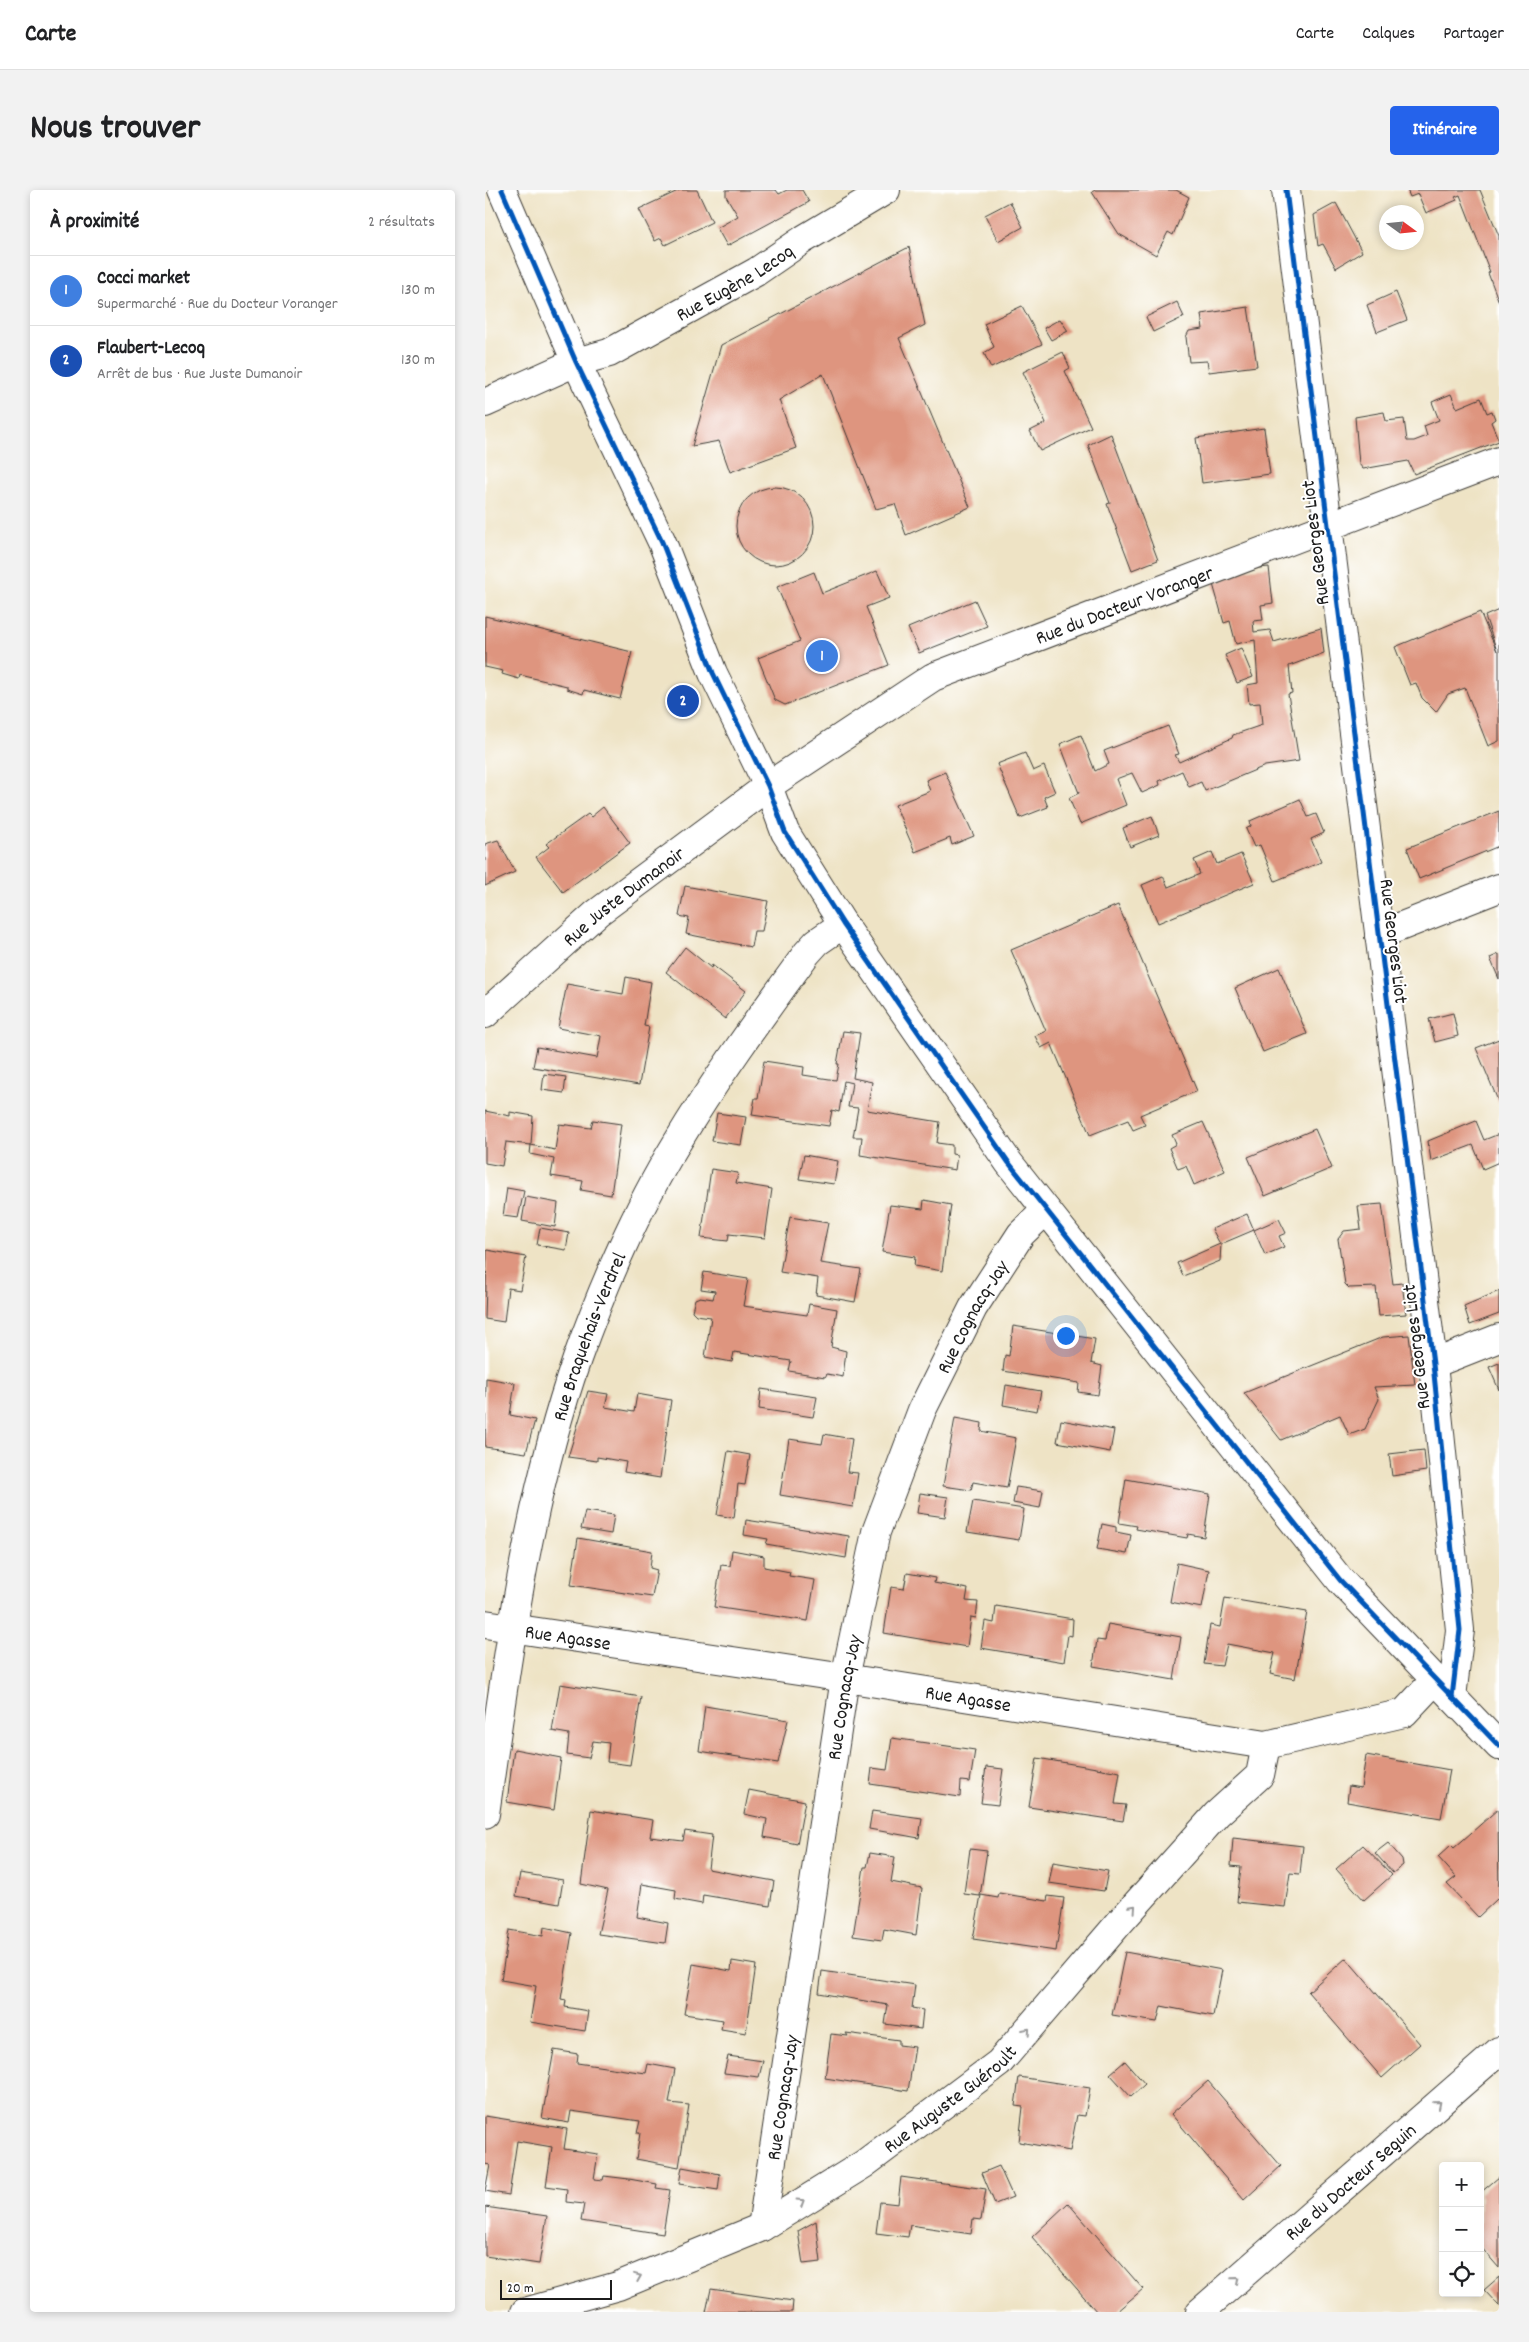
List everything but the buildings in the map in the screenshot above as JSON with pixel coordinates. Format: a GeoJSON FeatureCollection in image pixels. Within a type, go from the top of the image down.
{"type":"FeatureCollection","features":[{"type":"Feature","properties":{"kind":"street"},"geometry":{"type":"LineString","coordinates":[[502,190],[576,362],[663,542],[713,674],[768,786],[785,832],[843,924],[1009,1163],[1340,1580],[1499,1746]]}},
{"type":"Feature","properties":{"kind":"street","name":"Rue Eugène Lecoq"},"geometry":{"type":"LineString","coordinates":[[485,403],[576,362],[609,353],[756,272],[805,239],[886,190]]}},
{"type":"Feature","properties":{"kind":"street","name":"Rue Georges Liot"},"geometry":{"type":"LineString","coordinates":[[1286,190],[1433,1364],[1460,1630],[1443,1688]]}},
{"type":"Feature","properties":{"kind":"street","name":"Rue du Docteur Voranger"},"geometry":{"type":"LineString","coordinates":[[768,786],[933,678],[1499,461]]}},
{"type":"Feature","properties":{"kind":"street","name":"Rue Juste Dumanoir"},"geometry":{"type":"LineString","coordinates":[[485,1014],[597,914],[768,786]]}},
{"type":"Feature","properties":{"kind":"street"},"geometry":{"type":"LineString","coordinates":[[1379,936],[1499,888]]}},
{"type":"Feature","properties":{"kind":"street","name":"Rue Braquehais-Verdrel"},"geometry":{"type":"LineString","coordinates":[[485,1814],[512,1629],[541,1480],[577,1359],[624,1244],[674,1148],[739,1046],[807,953],[817,942],[843,924]]}},
{"type":"Feature","properties":{"kind":"street","name":"Rue Cognacq-Jay"},"geometry":{"type":"LineString","coordinates":[[761,2227],[845,1678],[876,1532],[922,1410],[973,1308],[1021,1234],[1046,1210]]}},
{"type":"Feature","properties":{"kind":"street"},"geometry":{"type":"LineString","coordinates":[[1433,1364],[1499,1338]]}},
{"type":"Feature","properties":{"kind":"street","name":"Rue Agasse"},"geometry":{"type":"LineString","coordinates":[[485,1624],[845,1678],[1266,1745],[1404,1713],[1443,1688]]}},
{"type":"Feature","properties":{"kind":"street","name":"Rue Auguste Guéroult"},"geometry":{"type":"LineString","coordinates":[[525,2312],[618,2286],[761,2227],[864,2164],[999,2063],[1120,1922],[1217,1814],[1260,1775],[1266,1745]]}},
{"type":"Feature","properties":{"kind":"street","name":"Rue du Docteur Seguin"},"geometry":{"type":"LineString","coordinates":[[1200,2312],[1499,2051]]}},
{"type":"Feature","properties":{"kind":"cycle path"},"geometry":{"type":"LineString","coordinates":[[502,190],[576,362],[662,542],[713,673],[768,786],[785,832],[843,924],[1009,1163],[1340,1580],[1499,1746]]}},
{"type":"Feature","properties":{"kind":"cycle path"},"geometry":{"type":"LineString","coordinates":[[1286,190],[1433,1364],[1460,1630],[1452,1697]]}},
{"type":"Feature","properties":{"kind":"place","name":"Cocci market"},"geometry":{"type":"Point","coordinates":[822,656]}},
{"type":"Feature","properties":{"kind":"place","name":"Flaubert-Lecoq"},"geometry":{"type":"Point","coordinates":[683,701]}}]}
